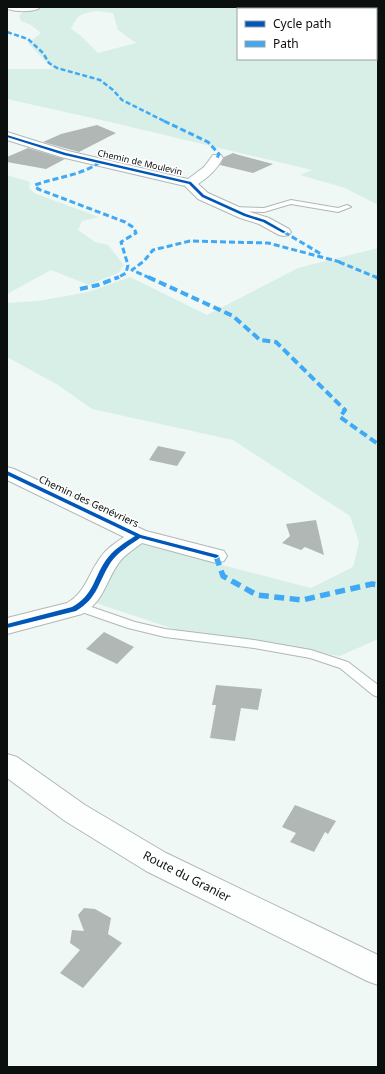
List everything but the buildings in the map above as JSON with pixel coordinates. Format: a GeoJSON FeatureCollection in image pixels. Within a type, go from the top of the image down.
{"type":"FeatureCollection","features":[{"type":"Feature","properties":{"kind":"main road"},"geometry":{"type":"LineString","coordinates":[[11,7],[35,7]]}},
{"type":"Feature","properties":{"kind":"main road","name":"Route du Granier"},"geometry":{"type":"LineString","coordinates":[[7,764],[76,812],[156,862],[378,971]]}},
{"type":"Feature","properties":{"kind":"street","name":"Chemin de Moulevin"},"geometry":{"type":"LineString","coordinates":[[7,136],[65,154],[190,183],[203,196],[230,209],[264,221],[284,232]]}},
{"type":"Feature","properties":{"kind":"street"},"geometry":{"type":"LineString","coordinates":[[190,183],[203,176],[214,165],[217,158]]}},
{"type":"Feature","properties":{"kind":"street","name":"Chemin des Genévriers"},"geometry":{"type":"LineString","coordinates":[[7,473],[138,536],[122,547],[108,561],[91,597],[80,606],[74,609],[7,626]]}},
{"type":"Feature","properties":{"kind":"street"},"geometry":{"type":"LineString","coordinates":[[138,536],[216,556]]}},
{"type":"Feature","properties":{"kind":"lane"},"geometry":{"type":"LineString","coordinates":[[230,209],[264,210],[291,202],[338,210],[347,207]]}},
{"type":"Feature","properties":{"kind":"lane"},"geometry":{"type":"LineString","coordinates":[[80,606],[132,625],[165,633],[254,644],[311,654],[344,665],[378,692]]}},
{"type":"Feature","properties":{"kind":"green space"},"geometry":{"type":"Polygon","coordinates":[[[37,7],[378,7],[378,205],[345,188],[300,175],[312,170],[7,99],[7,69],[53,69],[28,43],[41,33],[31,25],[21,21],[19,16],[23,12],[37,7]],[[96,11],[87,13],[80,16],[76,20],[71,29],[80,35],[98,53],[136,43],[118,30],[113,13],[96,11]]]}},
{"type":"Feature","properties":{"kind":"green space"},"geometry":{"type":"Polygon","coordinates":[[[7,175],[30,182],[29,188],[34,193],[99,217],[82,221],[78,230],[95,242],[108,245],[124,265],[118,273],[89,285],[51,270],[7,294],[7,175]]]}},
{"type":"Feature","properties":{"kind":"green space"},"geometry":{"type":"Polygon","coordinates":[[[378,248],[378,639],[340,656],[186,633],[93,602],[115,562],[141,544],[311,588],[353,567],[359,542],[350,516],[233,440],[92,409],[58,385],[7,357],[7,303],[38,301],[88,292],[130,277],[207,315],[298,268],[378,248]]]}},
{"type":"Feature","properties":{"kind":"marked path"},"geometry":{"type":"LineString","coordinates":[[7,32],[28,39],[43,53],[49,63],[57,68],[100,80],[113,90],[122,100],[152,116],[183,129],[208,142],[219,154],[217,158]]}},
{"type":"Feature","properties":{"kind":"marked path"},"geometry":{"type":"LineString","coordinates":[[80,289],[104,284],[126,273],[128,265],[121,242],[136,233],[134,228],[125,222],[38,189],[35,185],[77,174],[100,162]]}},
{"type":"Feature","properties":{"kind":"marked path"},"geometry":{"type":"LineString","coordinates":[[284,232],[321,254]]}},
{"type":"Feature","properties":{"kind":"marked path"},"geometry":{"type":"LineString","coordinates":[[344,263],[268,243],[190,241],[153,250],[144,261],[132,270],[233,316],[260,340],[276,342],[345,410],[340,417],[378,444]]}},
{"type":"Feature","properties":{"kind":"marked path"},"geometry":{"type":"LineString","coordinates":[[339,262],[378,278]]}},
{"type":"Feature","properties":{"kind":"marked path"},"geometry":{"type":"LineString","coordinates":[[216,556],[223,576],[257,595],[302,600],[372,584],[378,585]]}},
{"type":"Feature","properties":{"kind":"cycle path"},"geometry":{"type":"LineString","coordinates":[[7,136],[65,154],[190,183],[203,196],[245,215],[264,221],[284,232]]}},
{"type":"Feature","properties":{"kind":"cycle path"},"geometry":{"type":"LineString","coordinates":[[7,473],[139,536],[216,556]]}},
{"type":"Feature","properties":{"kind":"cycle path"},"geometry":{"type":"LineString","coordinates":[[7,626],[74,609],[81,605],[87,600],[95,588],[104,569],[114,554],[139,536]]}}]}
